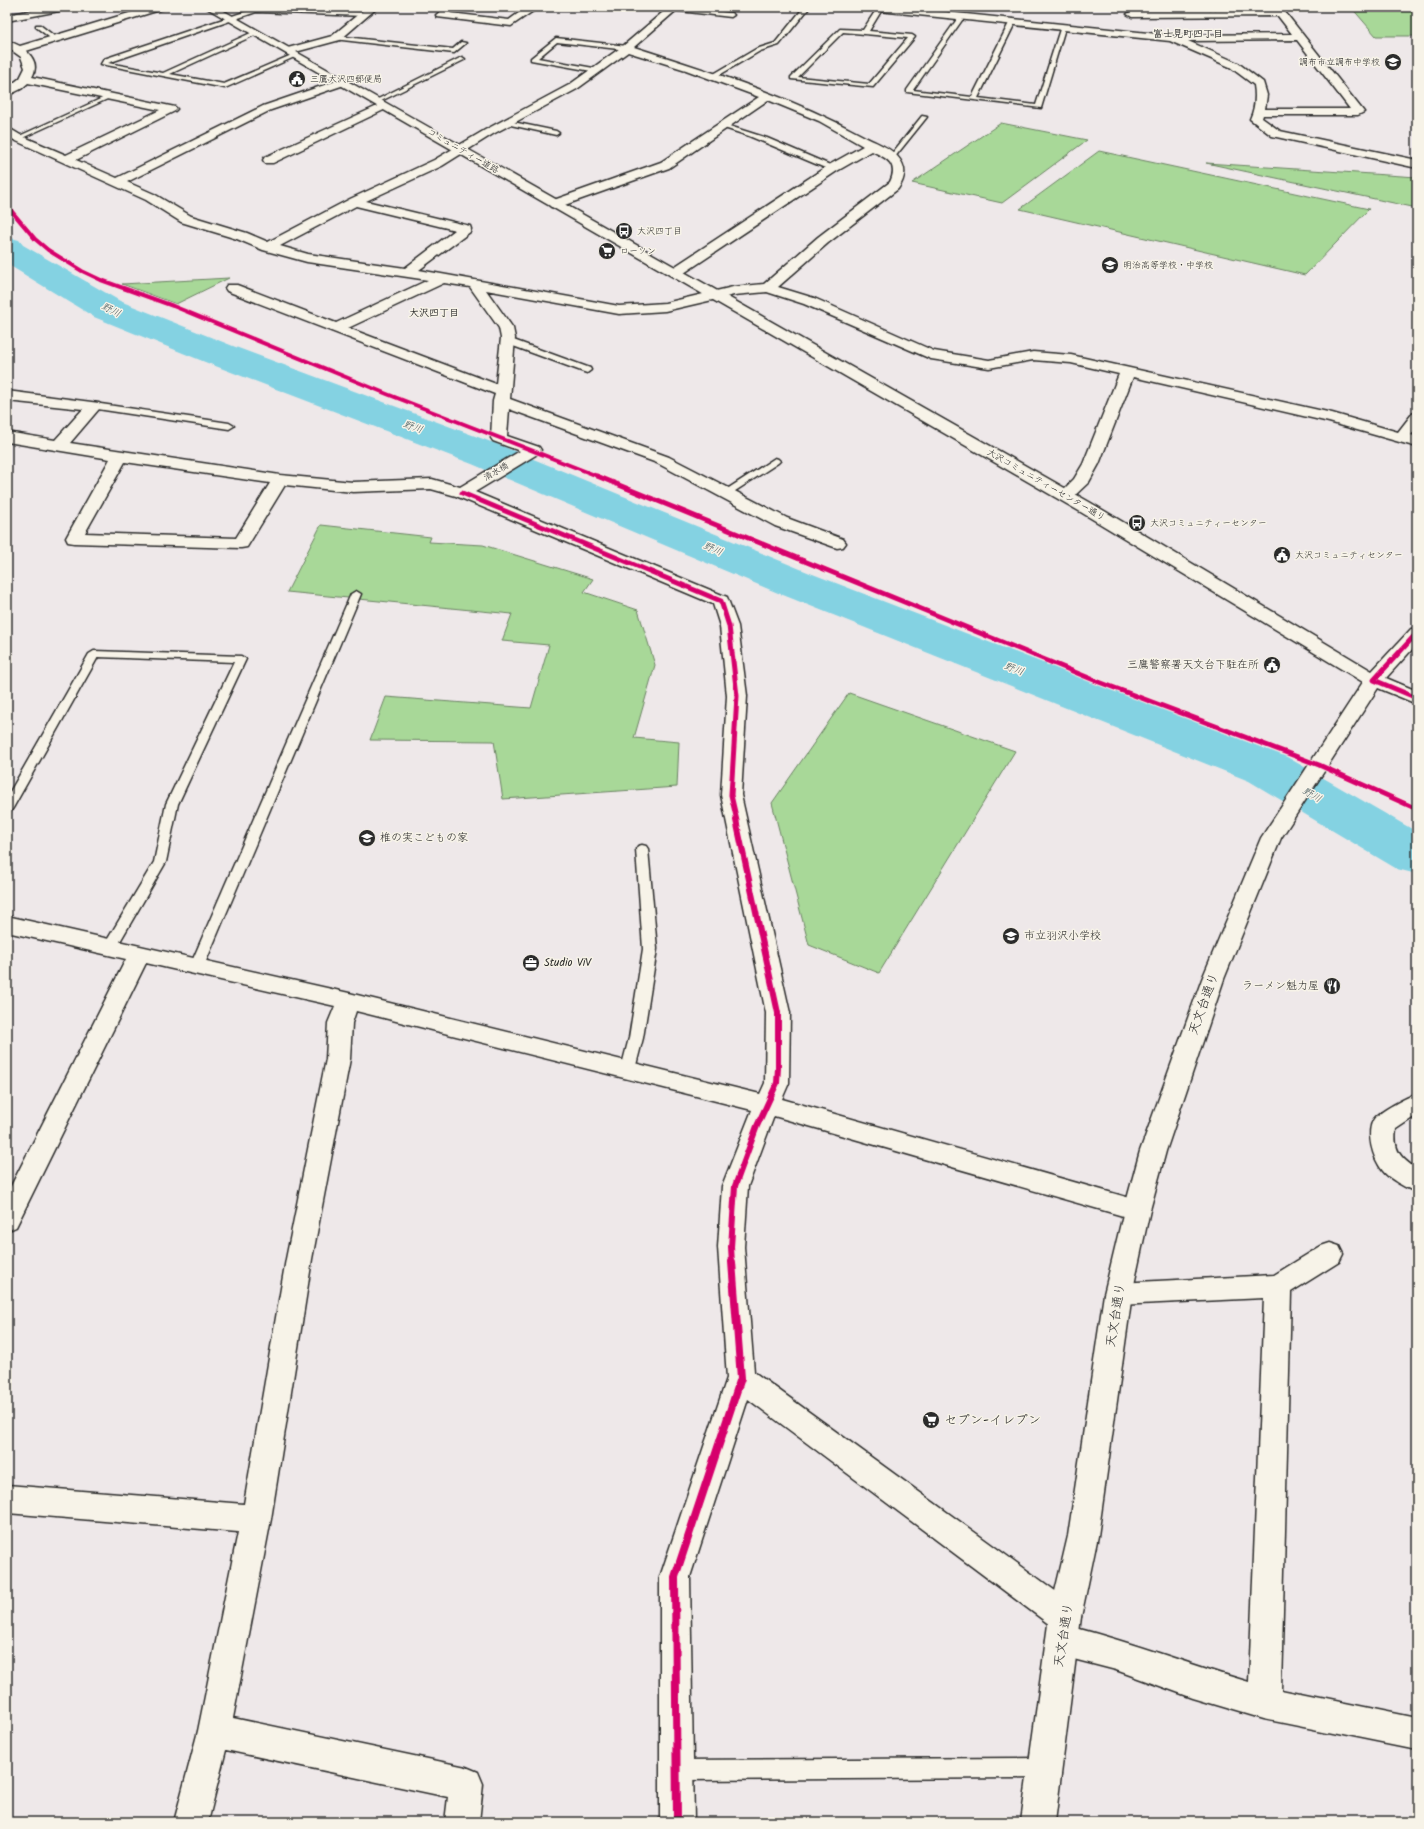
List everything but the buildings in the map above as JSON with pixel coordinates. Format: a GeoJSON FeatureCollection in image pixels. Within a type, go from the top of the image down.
{"type":"FeatureCollection","features":[{"type":"Feature","properties":{"kind":"street"},"geometry":{"type":"LineString","coordinates":[[7,18],[64,7]]}},
{"type":"Feature","properties":{"kind":"street"},"geometry":{"type":"LineString","coordinates":[[21,49],[159,7]]}},
{"type":"Feature","properties":{"kind":"street","name":"コミュニティー道路"},"geometry":{"type":"LineString","coordinates":[[210,7],[381,103],[676,272],[715,296]]}},
{"type":"Feature","properties":{"kind":"street"},"geometry":{"type":"LineString","coordinates":[[292,53],[336,38],[374,7]]}},
{"type":"Feature","properties":{"kind":"street"},"geometry":{"type":"LineString","coordinates":[[452,7],[441,15],[511,23],[534,7]]}},
{"type":"Feature","properties":{"kind":"street"},"geometry":{"type":"LineString","coordinates":[[869,7],[1172,38],[1300,37]]}},
{"type":"Feature","properties":{"kind":"street"},"geometry":{"type":"LineString","coordinates":[[1123,7],[1158,36]]}},
{"type":"Feature","properties":{"kind":"street"},"geometry":{"type":"LineString","coordinates":[[268,247],[354,202],[438,163],[460,149],[573,87],[627,48],[674,8]]}},
{"type":"Feature","properties":{"kind":"street"},"geometry":{"type":"LineString","coordinates":[[1132,14],[1278,10],[1358,112],[1259,112]]}},
{"type":"Feature","properties":{"kind":"street"},"geometry":{"type":"LineString","coordinates":[[1172,38],[1234,65],[1259,84],[1261,95],[1259,112],[1256,119],[1276,134],[1417,164]]}},
{"type":"Feature","properties":{"kind":"street"},"geometry":{"type":"LineString","coordinates":[[7,43],[21,49],[29,60],[31,67],[26,79],[7,93]]}},
{"type":"Feature","properties":{"kind":"street"},"geometry":{"type":"LineString","coordinates":[[627,48],[714,76],[823,119],[892,158],[899,166],[900,176],[894,186],[823,240],[768,288]]}},
{"type":"Feature","properties":{"kind":"street"},"geometry":{"type":"LineString","coordinates":[[26,79],[171,109],[68,159]]}},
{"type":"Feature","properties":{"kind":"street"},"geometry":{"type":"LineString","coordinates":[[118,182],[267,108],[343,82]]}},
{"type":"Feature","properties":{"kind":"street"},"geometry":{"type":"LineString","coordinates":[[555,204],[665,165],[767,96]]}},
{"type":"Feature","properties":{"kind":"street"},"geometry":{"type":"LineString","coordinates":[[269,160],[381,103]]}},
{"type":"Feature","properties":{"kind":"street"},"geometry":{"type":"LineString","coordinates":[[7,130],[18,138],[68,159],[150,197],[186,219],[242,236],[268,247],[307,258],[408,272],[619,310],[665,307],[733,291],[768,288],[809,301],[931,355],[989,364],[1033,356],[1071,359],[1325,416],[1410,440],[1417,417]]}},
{"type":"Feature","properties":{"kind":"street"},"geometry":{"type":"LineString","coordinates":[[676,272],[833,168],[870,146]]}},
{"type":"Feature","properties":{"kind":"street"},"geometry":{"type":"LineString","coordinates":[[354,202],[465,229],[408,272]]}},
{"type":"Feature","properties":{"kind":"street"},"geometry":{"type":"LineString","coordinates":[[336,328],[443,278]]}},
{"type":"Feature","properties":{"kind":"street"},"geometry":{"type":"LineString","coordinates":[[474,283],[506,328],[508,342],[502,396]]}},
{"type":"Feature","properties":{"kind":"street"},"geometry":{"type":"LineString","coordinates":[[232,288],[336,328],[663,460],[781,522],[837,543]]}},
{"type":"Feature","properties":{"kind":"street","name":"大沢コミュニティーセンター通り"},"geometry":{"type":"LineString","coordinates":[[715,296],[1065,496],[1374,680],[1417,698]]}},
{"type":"Feature","properties":{"kind":"street"},"geometry":{"type":"LineString","coordinates":[[1065,496],[1081,482],[1091,464],[1128,371]]}},
{"type":"Feature","properties":{"kind":"street"},"geometry":{"type":"LineString","coordinates":[[7,396],[94,406]]}},
{"type":"Feature","properties":{"kind":"street","name":"清水橋"},"geometry":{"type":"LineString","coordinates":[[463,492],[533,450],[499,438],[502,396]]}},
{"type":"Feature","properties":{"kind":"street"},"geometry":{"type":"LineString","coordinates":[[59,445],[94,406]]}},
{"type":"Feature","properties":{"kind":"street"},"geometry":{"type":"LineString","coordinates":[[7,437],[280,480],[353,487],[432,484],[463,492],[721,601],[729,626],[737,696],[731,795],[778,1012],[777,1084],[757,1126],[735,1186],[731,1247],[741,1378],[675,1577],[677,1822]]}},
{"type":"Feature","properties":{"kind":"street"},"geometry":{"type":"LineString","coordinates":[[120,456],[74,538],[241,543],[280,480]]}},
{"type":"Feature","properties":{"kind":"street"},"geometry":{"type":"LineString","coordinates":[[1374,680],[1417,633]]}},
{"type":"Feature","properties":{"kind":"street","name":"天文台通り"},"geometry":{"type":"LineString","coordinates":[[1038,1822],[1064,1629],[1083,1536],[1118,1294],[1137,1210],[1153,1151],[1213,979],[1271,838],[1374,680]]}},
{"type":"Feature","properties":{"kind":"street"},"geometry":{"type":"LineString","coordinates":[[7,924],[139,955],[197,966],[349,1001],[628,1069],[768,1105],[1137,1210]]}},
{"type":"Feature","properties":{"kind":"street"},"geometry":{"type":"LineString","coordinates":[[7,1220],[139,955]]}},
{"type":"Feature","properties":{"kind":"street"},"geometry":{"type":"LineString","coordinates":[[191,1822],[214,1730],[256,1519],[299,1259],[338,1059],[340,1023],[349,1001]]}},
{"type":"Feature","properties":{"kind":"street"},"geometry":{"type":"LineString","coordinates":[[1417,1102],[1384,1124],[1382,1140],[1392,1165],[1417,1182]]}},
{"type":"Feature","properties":{"kind":"street"},"geometry":{"type":"LineString","coordinates":[[1118,1294],[1278,1286],[1330,1254]]}},
{"type":"Feature","properties":{"kind":"street"},"geometry":{"type":"LineString","coordinates":[[1264,1703],[1278,1286]]}},
{"type":"Feature","properties":{"kind":"street"},"geometry":{"type":"LineString","coordinates":[[741,1378],[1064,1629],[1116,1654],[1193,1682],[1264,1703],[1417,1734]]}},
{"type":"Feature","properties":{"kind":"street"},"geometry":{"type":"LineString","coordinates":[[7,1499],[256,1519]]}},
{"type":"Feature","properties":{"kind":"street"},"geometry":{"type":"LineString","coordinates":[[214,1730],[466,1784],[462,1822]]}},
{"type":"Feature","properties":{"kind":"lane"},"geometry":{"type":"LineString","coordinates":[[714,76],[758,50],[777,44],[806,7]]}},
{"type":"Feature","properties":{"kind":"lane"},"geometry":{"type":"LineString","coordinates":[[674,8],[731,15]]}},
{"type":"Feature","properties":{"kind":"lane"},"geometry":{"type":"LineString","coordinates":[[865,32],[880,8]]}},
{"type":"Feature","properties":{"kind":"lane"},"geometry":{"type":"LineString","coordinates":[[292,53],[225,86],[104,64],[106,60],[256,10],[268,9],[364,14]]}},
{"type":"Feature","properties":{"kind":"lane"},"geometry":{"type":"LineString","coordinates":[[962,16],[909,92],[1039,107],[1064,26]]}},
{"type":"Feature","properties":{"kind":"lane"},"geometry":{"type":"LineString","coordinates":[[974,99],[1013,21]]}},
{"type":"Feature","properties":{"kind":"lane"},"geometry":{"type":"LineString","coordinates":[[38,26],[54,39]]}},
{"type":"Feature","properties":{"kind":"lane"},"geometry":{"type":"LineString","coordinates":[[842,30],[865,32],[912,37],[871,86],[793,78],[842,30]]}},
{"type":"Feature","properties":{"kind":"lane"},"geometry":{"type":"LineString","coordinates":[[163,74],[255,33]]}},
{"type":"Feature","properties":{"kind":"lane"},"geometry":{"type":"LineString","coordinates":[[336,38],[454,51],[463,43]]}},
{"type":"Feature","properties":{"kind":"lane"},"geometry":{"type":"LineString","coordinates":[[597,70],[533,59],[556,40],[627,48]]}},
{"type":"Feature","properties":{"kind":"lane"},"geometry":{"type":"LineString","coordinates":[[381,103],[462,59]]}},
{"type":"Feature","properties":{"kind":"lane"},"geometry":{"type":"LineString","coordinates":[[18,138],[111,96]]}},
{"type":"Feature","properties":{"kind":"lane"},"geometry":{"type":"LineString","coordinates":[[892,158],[924,117]]}},
{"type":"Feature","properties":{"kind":"lane"},"geometry":{"type":"LineString","coordinates":[[508,123],[556,133]]}},
{"type":"Feature","properties":{"kind":"lane"},"geometry":{"type":"LineString","coordinates":[[723,126],[743,130],[810,160],[833,168]]}},
{"type":"Feature","properties":{"kind":"lane"},"geometry":{"type":"LineString","coordinates":[[508,342],[587,370]]}},
{"type":"Feature","properties":{"kind":"lane"},"geometry":{"type":"LineString","coordinates":[[94,406],[229,426]]}},
{"type":"Feature","properties":{"kind":"lane"},"geometry":{"type":"LineString","coordinates":[[726,493],[775,461]]}},
{"type":"Feature","properties":{"kind":"lane"},"geometry":{"type":"LineString","coordinates":[[197,966],[356,594]]}},
{"type":"Feature","properties":{"kind":"lane"},"geometry":{"type":"LineString","coordinates":[[7,808],[94,654],[241,658],[172,804],[160,862],[110,947]]}},
{"type":"Feature","properties":{"kind":"lane"},"geometry":{"type":"LineString","coordinates":[[628,1069],[636,1038],[650,949],[642,849]]}},
{"type":"Feature","properties":{"kind":"lane"},"geometry":{"type":"LineString","coordinates":[[677,1770],[1045,1768]]}},
{"type":"Feature","properties":{"kind":"green space"},"geometry":{"type":"Polygon","coordinates":[[[1351,7],[1417,7],[1417,36],[1376,36],[1351,7]]]}},
{"type":"Feature","properties":{"kind":"green space"},"geometry":{"type":"Polygon","coordinates":[[[1001,123],[1087,140],[1002,203],[912,183],[1001,123]]]}},
{"type":"Feature","properties":{"kind":"green space"},"geometry":{"type":"Polygon","coordinates":[[[1099,151],[1369,209],[1305,275],[1020,209],[1099,151]]]}},
{"type":"Feature","properties":{"kind":"green space"},"geometry":{"type":"Polygon","coordinates":[[[1206,163],[1417,177],[1417,208],[1206,163]]]}},
{"type":"Feature","properties":{"kind":"green space"},"geometry":{"type":"Polygon","coordinates":[[[229,278],[176,304],[122,284],[229,278]]]}},
{"type":"Feature","properties":{"kind":"green space"},"geometry":{"type":"Polygon","coordinates":[[[321,525],[431,537],[429,542],[483,545],[593,579],[584,592],[638,610],[655,665],[634,738],[679,742],[677,787],[503,799],[494,741],[370,740],[386,697],[531,708],[549,645],[502,641],[512,614],[287,592],[321,525]]]}},
{"type":"Feature","properties":{"kind":"green space"},"geometry":{"type":"Polygon","coordinates":[[[849,693],[1015,751],[879,973],[809,945],[772,803],[849,693]]]}},
{"type":"Feature","properties":{"kind":"waterway","name":"野川"},"geometry":{"type":"LineString","coordinates":[[7,247],[11,252],[107,309],[219,354],[487,455],[794,583],[1268,769],[1417,856]]}},
{"type":"Feature","properties":{"kind":"cycle path"},"geometry":{"type":"LineString","coordinates":[[7,206],[35,239],[48,250],[82,271],[101,280],[173,306],[387,394],[533,450],[1099,682],[1319,765],[1417,809]]}},
{"type":"Feature","properties":{"kind":"cycle path"},"geometry":{"type":"LineString","coordinates":[[462,493],[721,601],[729,626],[737,696],[731,795],[778,1013],[778,1068],[777,1083],[757,1126],[735,1186],[731,1247],[741,1378],[675,1577],[677,1822]]}},
{"type":"Feature","properties":{"kind":"cycle path"},"geometry":{"type":"LineString","coordinates":[[1417,633],[1374,680],[1417,698]]}},
{"type":"Feature","properties":{"kind":"place","name":"調布市立調布中学校"},"geometry":{"type":"Point","coordinates":[1393,62]}},
{"type":"Feature","properties":{"kind":"place","name":"三鷹大沢四郵便局"},"geometry":{"type":"Point","coordinates":[297,79]}},
{"type":"Feature","properties":{"kind":"place","name":"大沢四丁目"},"geometry":{"type":"Point","coordinates":[624,231]}},
{"type":"Feature","properties":{"kind":"place","name":"ローソン"},"geometry":{"type":"Point","coordinates":[607,251]}},
{"type":"Feature","properties":{"kind":"place","name":"明治高等学校・中学校"},"geometry":{"type":"Point","coordinates":[1110,265]}},
{"type":"Feature","properties":{"kind":"place","name":"大沢コミュニティーセンター"},"geometry":{"type":"Point","coordinates":[1137,523]}},
{"type":"Feature","properties":{"kind":"place","name":"大沢コミュニティセンター"},"geometry":{"type":"Point","coordinates":[1282,555]}},
{"type":"Feature","properties":{"kind":"place","name":"三鷹警察署天文台下駐在所"},"geometry":{"type":"Point","coordinates":[1272,665]}},
{"type":"Feature","properties":{"kind":"place","name":"椎の実こどもの家"},"geometry":{"type":"Point","coordinates":[367,838]}},
{"type":"Feature","properties":{"kind":"place","name":"市立羽沢小学校"},"geometry":{"type":"Point","coordinates":[1011,936]}},
{"type":"Feature","properties":{"kind":"place","name":"Studio ViV"},"geometry":{"type":"Point","coordinates":[531,963]}},
{"type":"Feature","properties":{"kind":"place","name":"ラーメン魁力屋"},"geometry":{"type":"Point","coordinates":[1332,986]}},
{"type":"Feature","properties":{"kind":"place","name":"セブン-イレブン"},"geometry":{"type":"Point","coordinates":[931,1420]}},
{"type":"Feature","properties":{"kind":"district","name":"富士見町四丁目"},"geometry":{"type":"Point","coordinates":[1188,34]}},
{"type":"Feature","properties":{"kind":"district","name":"大沢四丁目"},"geometry":{"type":"Point","coordinates":[434,313]}}]}
